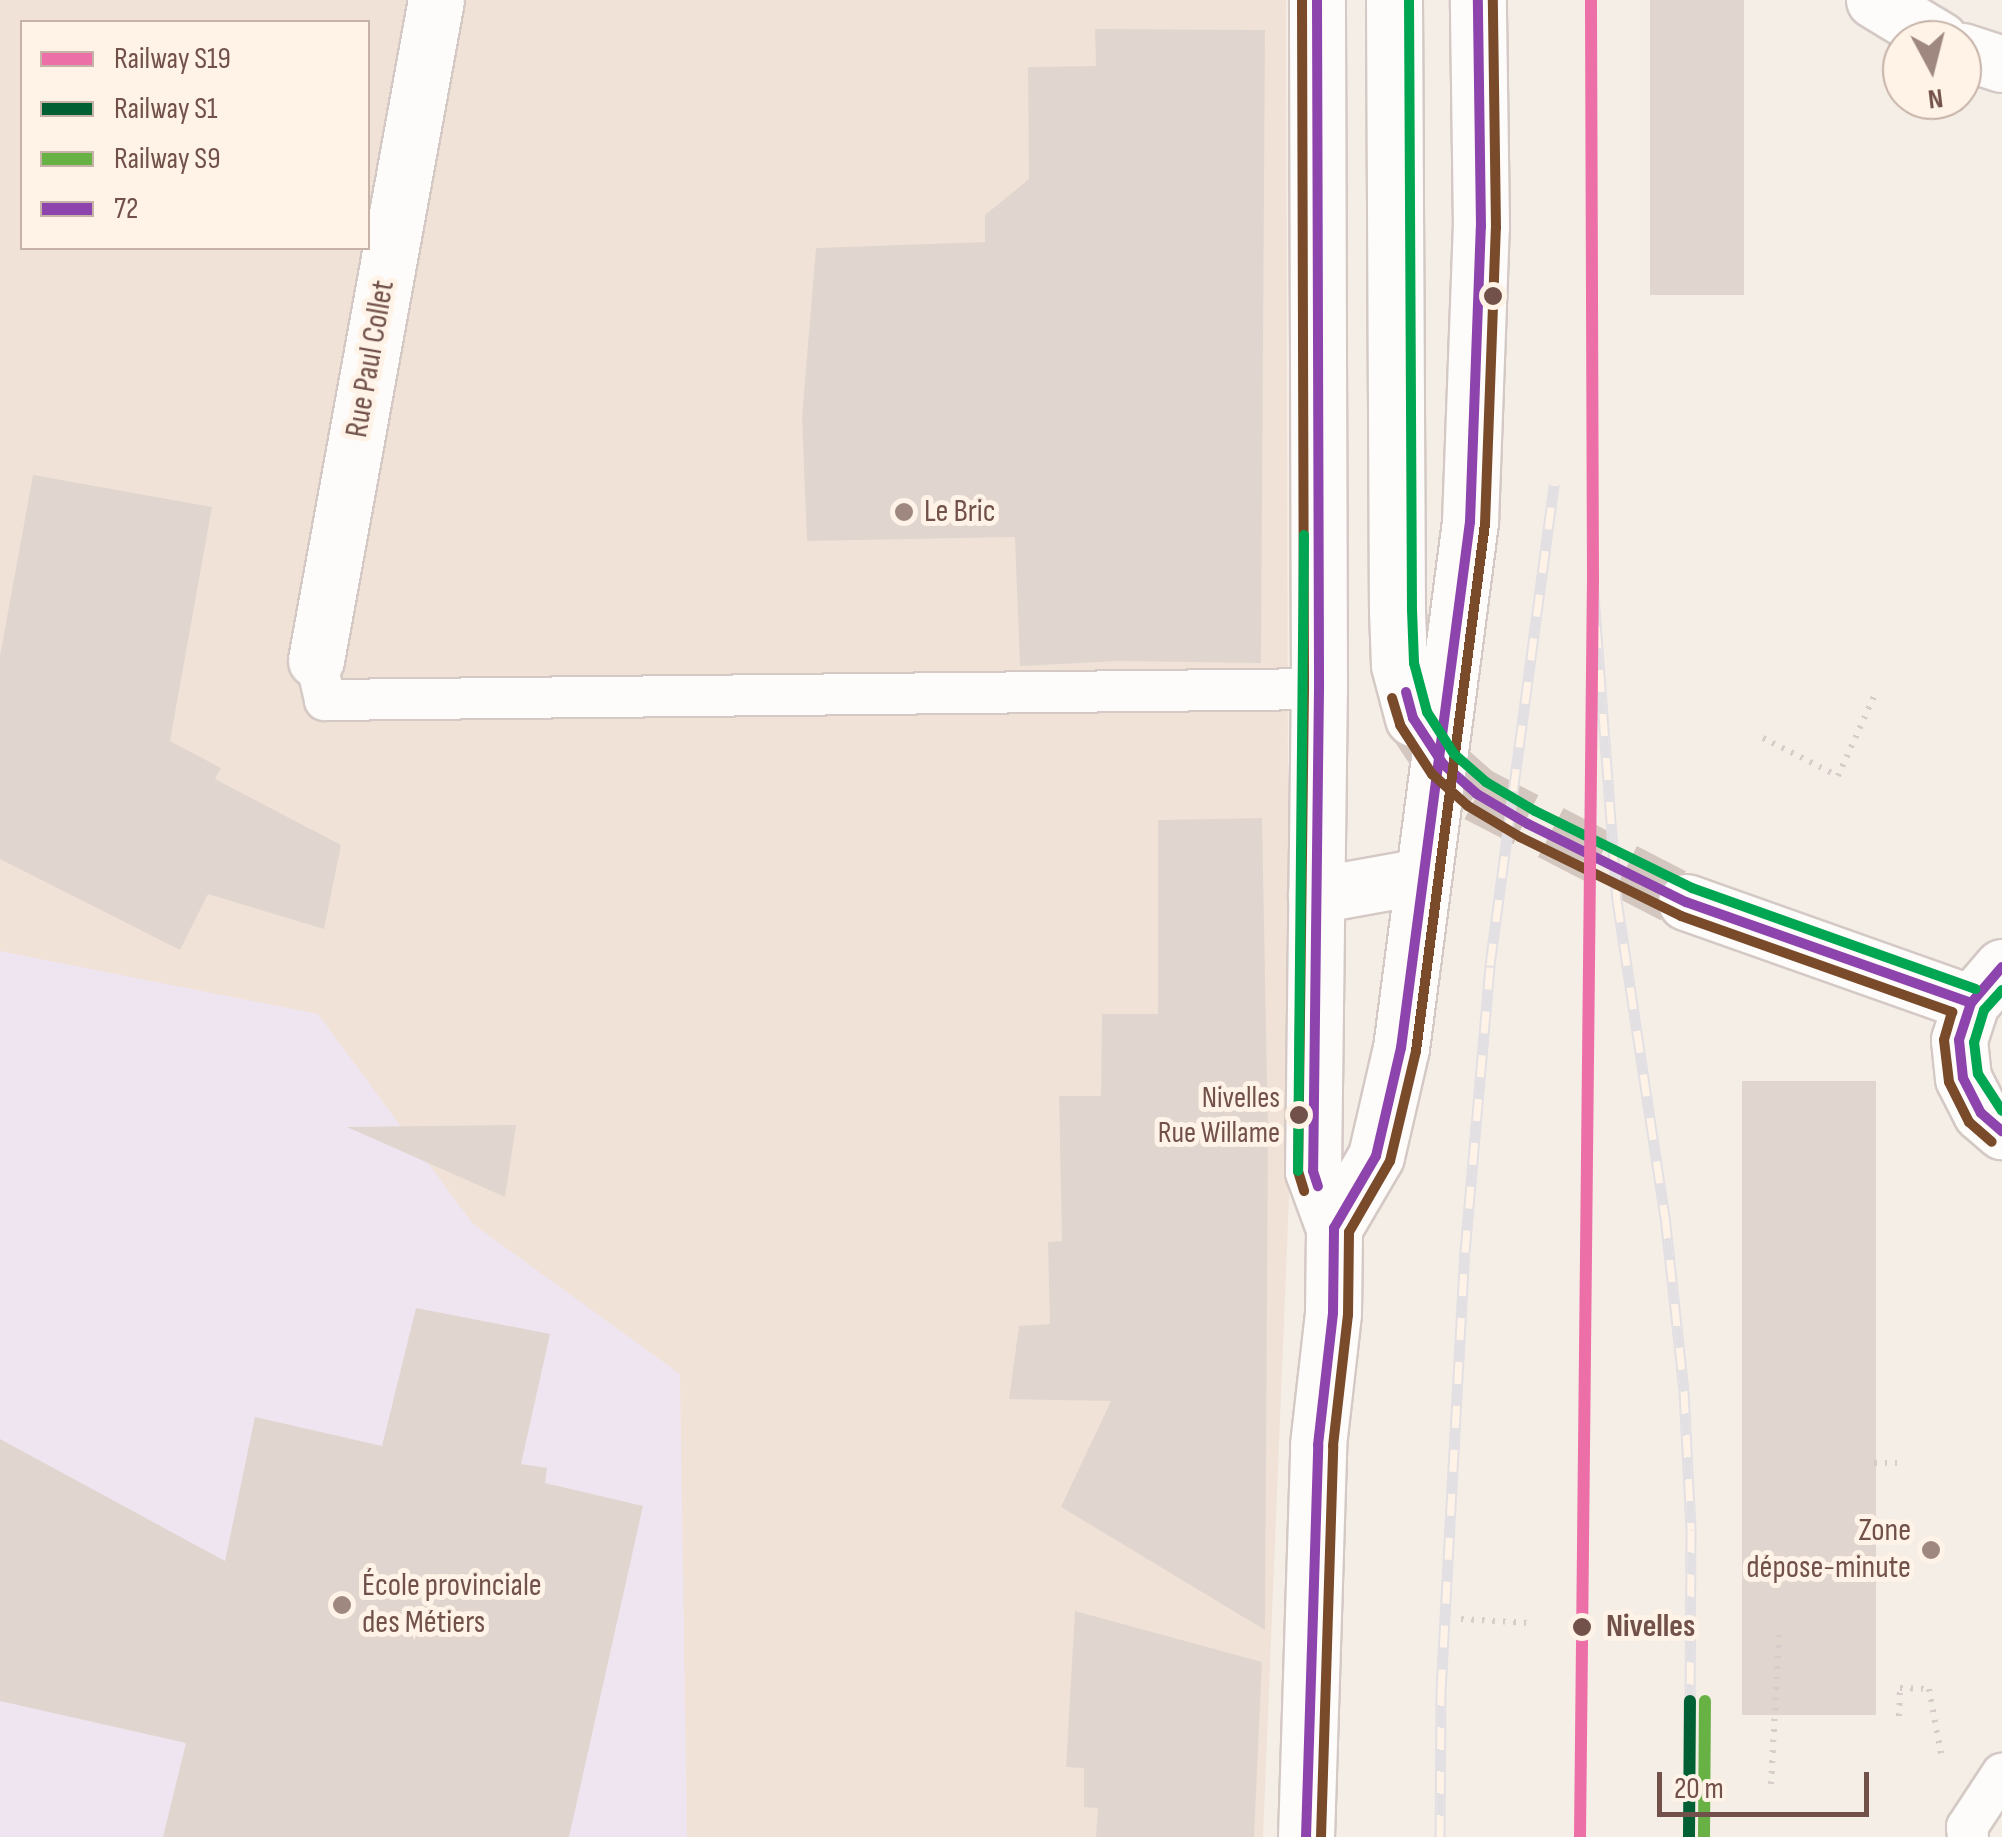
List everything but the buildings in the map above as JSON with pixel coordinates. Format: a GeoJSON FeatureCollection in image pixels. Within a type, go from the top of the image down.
{"type":"FeatureCollection","features":[{"type":"Feature","properties":{"kind":"street","name":"Rue Paul Collet"},"geometry":{"type":"LineString","coordinates":[[316,660],[436,0]]}},
{"type":"Feature","properties":{"kind":"street"},"geometry":{"type":"LineString","coordinates":[[1306,1837],[1318,1445],[1333,1313],[1334,1228],[1313,1171],[1319,689],[1317,0]]}},
{"type":"Feature","properties":{"kind":"street"},"geometry":{"type":"LineString","coordinates":[[1394,0],[1396,575],[1399,665],[1413,718]]}},
{"type":"Feature","properties":{"kind":"street"},"geometry":{"type":"LineString","coordinates":[[1334,1228],[1376,1156],[1401,1048],[1470,522],[1481,227],[1478,0]]}},
{"type":"Feature","properties":{"kind":"street"},"geometry":{"type":"LineString","coordinates":[[1874,0],[1907,20]]}},
{"type":"Feature","properties":{"kind":"street"},"geometry":{"type":"LineString","coordinates":[[1316,895],[1422,876]]}},
{"type":"Feature","properties":{"kind":"street"},"geometry":{"type":"LineString","coordinates":[[1686,902],[1986,985],[1959,1040],[1963,1078],[1981,1113],[2002,1131]]}},
{"type":"Feature","properties":{"kind":"lane"},"geometry":{"type":"LineString","coordinates":[[316,660],[325,700],[1319,689]]}},
{"type":"Feature","properties":{"kind":"path"},"geometry":{"type":"LineString","coordinates":[[1763,738],[1838,776],[1876,692]]}},
{"type":"Feature","properties":{"kind":"path"},"geometry":{"type":"LineString","coordinates":[[1874,1463],[1897,1464]]}},
{"type":"Feature","properties":{"kind":"path"},"geometry":{"type":"LineString","coordinates":[[1460,1619],[1528,1623]]}},
{"type":"Feature","properties":{"kind":"path"},"geometry":{"type":"LineString","coordinates":[[1606,1626],[1669,1630]]}},
{"type":"Feature","properties":{"kind":"path"},"geometry":{"type":"LineString","coordinates":[[1772,1784],[1779,1635]]}},
{"type":"Feature","properties":{"kind":"path"},"geometry":{"type":"LineString","coordinates":[[1899,1716],[1900,1688],[1928,1689],[1945,1776],[1984,1805]]}},
{"type":"Feature","properties":{"kind":"shaded area"},"geometry":{"type":"Polygon","coordinates":[[[0,0],[1286,0],[1289,1198],[1263,1837],[0,1837],[0,0]]]}},
{"type":"Feature","properties":{"kind":"shaded area","name":"École provinciale des Métiers"},"geometry":{"type":"Polygon","coordinates":[[[0,951],[318,1014],[473,1224],[680,1374],[687,1837],[0,1837],[0,951]]]}},
{"type":"Feature","properties":{"kind":"tunnel"},"geometry":{"type":"LineString","coordinates":[[1417,725],[1443,764],[1477,794],[1686,902]]}},
{"type":"Feature","properties":{"kind":"railway"},"geometry":{"type":"LineString","coordinates":[[1440,1837],[1441,1691],[1465,1252],[1490,965],[1554,484]]}},
{"type":"Feature","properties":{"kind":"railway"},"geometry":{"type":"LineString","coordinates":[[1593,582],[1617,900],[1665,1216],[1684,1391],[1691,1530],[1690,1701]]}},
{"type":"Feature","properties":{"kind":"rail line","name":"S19"},"geometry":{"type":"LineString","coordinates":[[1580,1837],[1593,582],[1591,0]]}},
{"type":"Feature","properties":{"kind":"rail line","name":"S1"},"geometry":{"type":"LineString","coordinates":[[1689,1837],[1690,1701]]}},
{"type":"Feature","properties":{"kind":"rail line","name":"S9"},"geometry":{"type":"LineString","coordinates":[[1704,1837],[1705,1701]]}},
{"type":"Feature","properties":{"kind":"transit line"},"geometry":{"type":"LineString","coordinates":[[1302,0],[1304,689],[1298,1171],[1304,1191]]}},
{"type":"Feature","properties":{"kind":"transit line","name":"72"},"geometry":{"type":"LineString","coordinates":[[1317,0],[1319,689],[1313,1171],[1318,1186]]}},
{"type":"Feature","properties":{"kind":"transit line"},"geometry":{"type":"LineString","coordinates":[[1409,0],[1412,610],[1414,663],[1427,712],[1454,754],[1486,782],[1535,811],[1692,888],[1976,989]]}},
{"type":"Feature","properties":{"kind":"transit line","name":"72"},"geometry":{"type":"LineString","coordinates":[[1306,1837],[1318,1445],[1333,1313],[1334,1228],[1376,1156],[1401,1048],[1470,522],[1481,227],[1478,0]]}},
{"type":"Feature","properties":{"kind":"transit line"},"geometry":{"type":"LineString","coordinates":[[1321,1837],[1333,1446],[1348,1315],[1349,1232],[1390,1161],[1416,1051],[1485,524],[1496,228],[1493,0]]}},
{"type":"Feature","properties":{"kind":"transit line"},"geometry":{"type":"LineString","coordinates":[[1298,1171],[1304,535]]}},
{"type":"Feature","properties":{"kind":"transit line","name":"72"},"geometry":{"type":"LineString","coordinates":[[1406,692],[1413,718],[1443,764],[1477,794],[1528,824],[1686,902],[1971,1003]]}},
{"type":"Feature","properties":{"kind":"transit line"},"geometry":{"type":"LineString","coordinates":[[1392,698],[1400,725],[1432,774],[1468,806],[1520,837],[1681,916],[1952,1012],[1944,1040],[1949,1082],[1969,1122],[1992,1142]]}},
{"type":"Feature","properties":{"kind":"transit line","name":"72"},"geometry":{"type":"LineString","coordinates":[[2002,967],[1971,1003],[1959,1040],[1963,1078],[1981,1113],[2002,1131]]}},
{"type":"Feature","properties":{"kind":"transit line"},"geometry":{"type":"LineString","coordinates":[[2002,990],[1984,1010],[1974,1042],[1978,1074],[2002,1111]]}},
{"type":"Feature","properties":{"kind":"place","name":"Le Bric"},"geometry":{"type":"Point","coordinates":[904,512]}},
{"type":"Feature","properties":{"kind":"place","name":"Nivelles Rue Willame"},"geometry":{"type":"Point","coordinates":[1299,1115]}},
{"type":"Feature","properties":{"kind":"place","name":"Zone dépose-minute"},"geometry":{"type":"Point","coordinates":[1931,1550]}},
{"type":"Feature","properties":{"kind":"place","name":"École provinciale des Métiers"},"geometry":{"type":"Point","coordinates":[342,1605]}},
{"type":"Feature","properties":{"kind":"place","name":"Nivelles"},"geometry":{"type":"Point","coordinates":[1582,1627]}}]}
